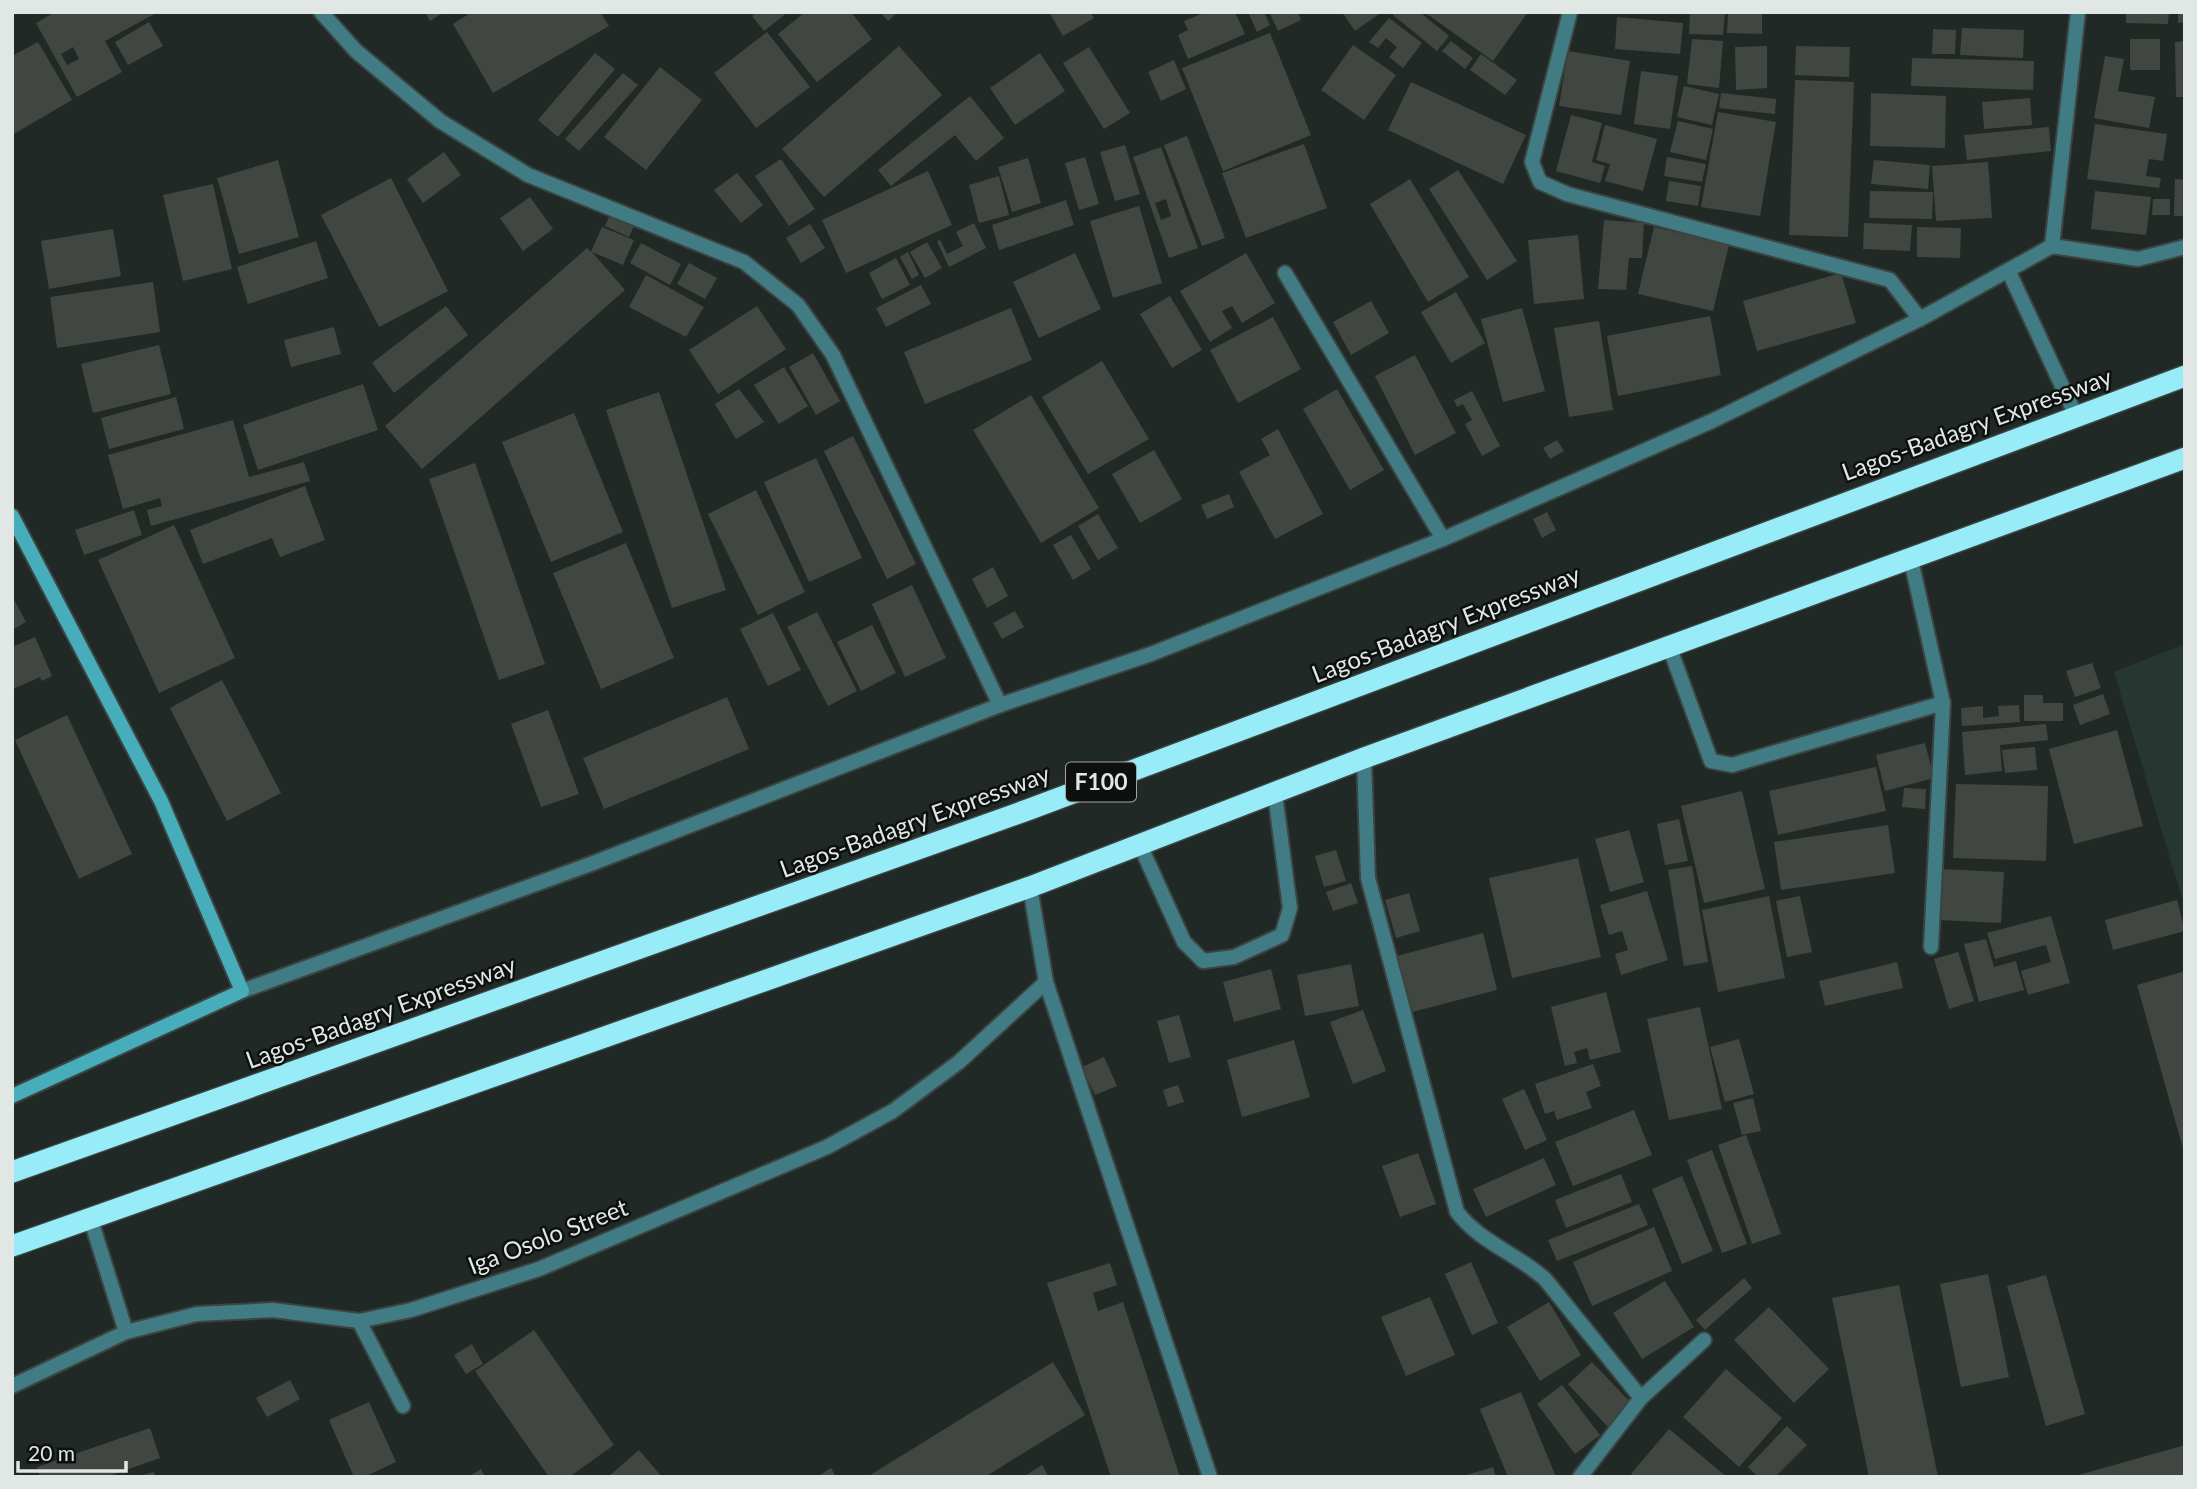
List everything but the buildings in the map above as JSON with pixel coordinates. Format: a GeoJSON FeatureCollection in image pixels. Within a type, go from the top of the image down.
{"type":"FeatureCollection","features":[{"type":"Feature","properties":{"kind":"highway","name":"Lagos-Badagry Expressway"},"geometry":{"type":"LineString","coordinates":[[12,1172],[1030,809],[2185,376]]}},
{"type":"Feature","properties":{"kind":"highway"},"geometry":{"type":"LineString","coordinates":[[12,1245],[1030,887],[1364,758],[2185,458]]}},
{"type":"Feature","properties":{"kind":"street"},"geometry":{"type":"LineString","coordinates":[[321,12],[356,51],[440,121],[462,135],[528,175],[744,262],[798,305],[833,355],[1000,705]]}},
{"type":"Feature","properties":{"kind":"street"},"geometry":{"type":"LineString","coordinates":[[1570,12],[1532,162],[1540,182],[1567,194],[1890,280],[1920,319]]}},
{"type":"Feature","properties":{"kind":"street"},"geometry":{"type":"LineString","coordinates":[[2052,246],[2078,12]]}},
{"type":"Feature","properties":{"kind":"street"},"geometry":{"type":"LineString","coordinates":[[12,1096],[242,991],[588,865],[1000,705],[1152,654],[1443,539],[1712,421],[1920,319],[2052,246],[2138,259],[2185,247]]}},
{"type":"Feature","properties":{"kind":"street"},"geometry":{"type":"LineString","coordinates":[[2009,272],[2076,416]]}},
{"type":"Feature","properties":{"kind":"street"},"geometry":{"type":"LineString","coordinates":[[1285,273],[1443,539]]}},
{"type":"Feature","properties":{"kind":"street"},"geometry":{"type":"LineString","coordinates":[[12,516],[161,801],[242,991]]}},
{"type":"Feature","properties":{"kind":"street"},"geometry":{"type":"LineString","coordinates":[[1911,560],[1943,703],[1931,947]]}},
{"type":"Feature","properties":{"kind":"street"},"geometry":{"type":"LineString","coordinates":[[1669,646],[1710,761],[1732,765],[1943,703]]}},
{"type":"Feature","properties":{"kind":"street"},"geometry":{"type":"LineString","coordinates":[[1364,758],[1368,878],[1457,1212],[1470,1230],[1528,1263],[1545,1279],[1641,1398]]}},
{"type":"Feature","properties":{"kind":"street"},"geometry":{"type":"LineString","coordinates":[[1140,845],[1184,942],[1203,961],[1234,957],[1283,935],[1290,908],[1275,794]]}},
{"type":"Feature","properties":{"kind":"street"},"geometry":{"type":"LineString","coordinates":[[1030,887],[1046,982],[1210,1477]]}},
{"type":"Feature","properties":{"kind":"street","name":"Iga Osolo Street"},"geometry":{"type":"LineString","coordinates":[[12,1386],[126,1332],[197,1314],[260,1311],[359,1321],[411,1310],[539,1269],[827,1147],[893,1111],[959,1062],[1046,982]]}},
{"type":"Feature","properties":{"kind":"street"},"geometry":{"type":"LineString","coordinates":[[90,1217],[126,1332]]}},
{"type":"Feature","properties":{"kind":"street"},"geometry":{"type":"LineString","coordinates":[[359,1321],[404,1406]]}},
{"type":"Feature","properties":{"kind":"street"},"geometry":{"type":"LineString","coordinates":[[1580,1477],[1641,1398],[1704,1340]]}},
{"type":"Feature","properties":{"kind":"shaded area"},"geometry":{"type":"Polygon","coordinates":[[[2185,644],[2185,908],[2114,672],[2185,644]]]}}]}
